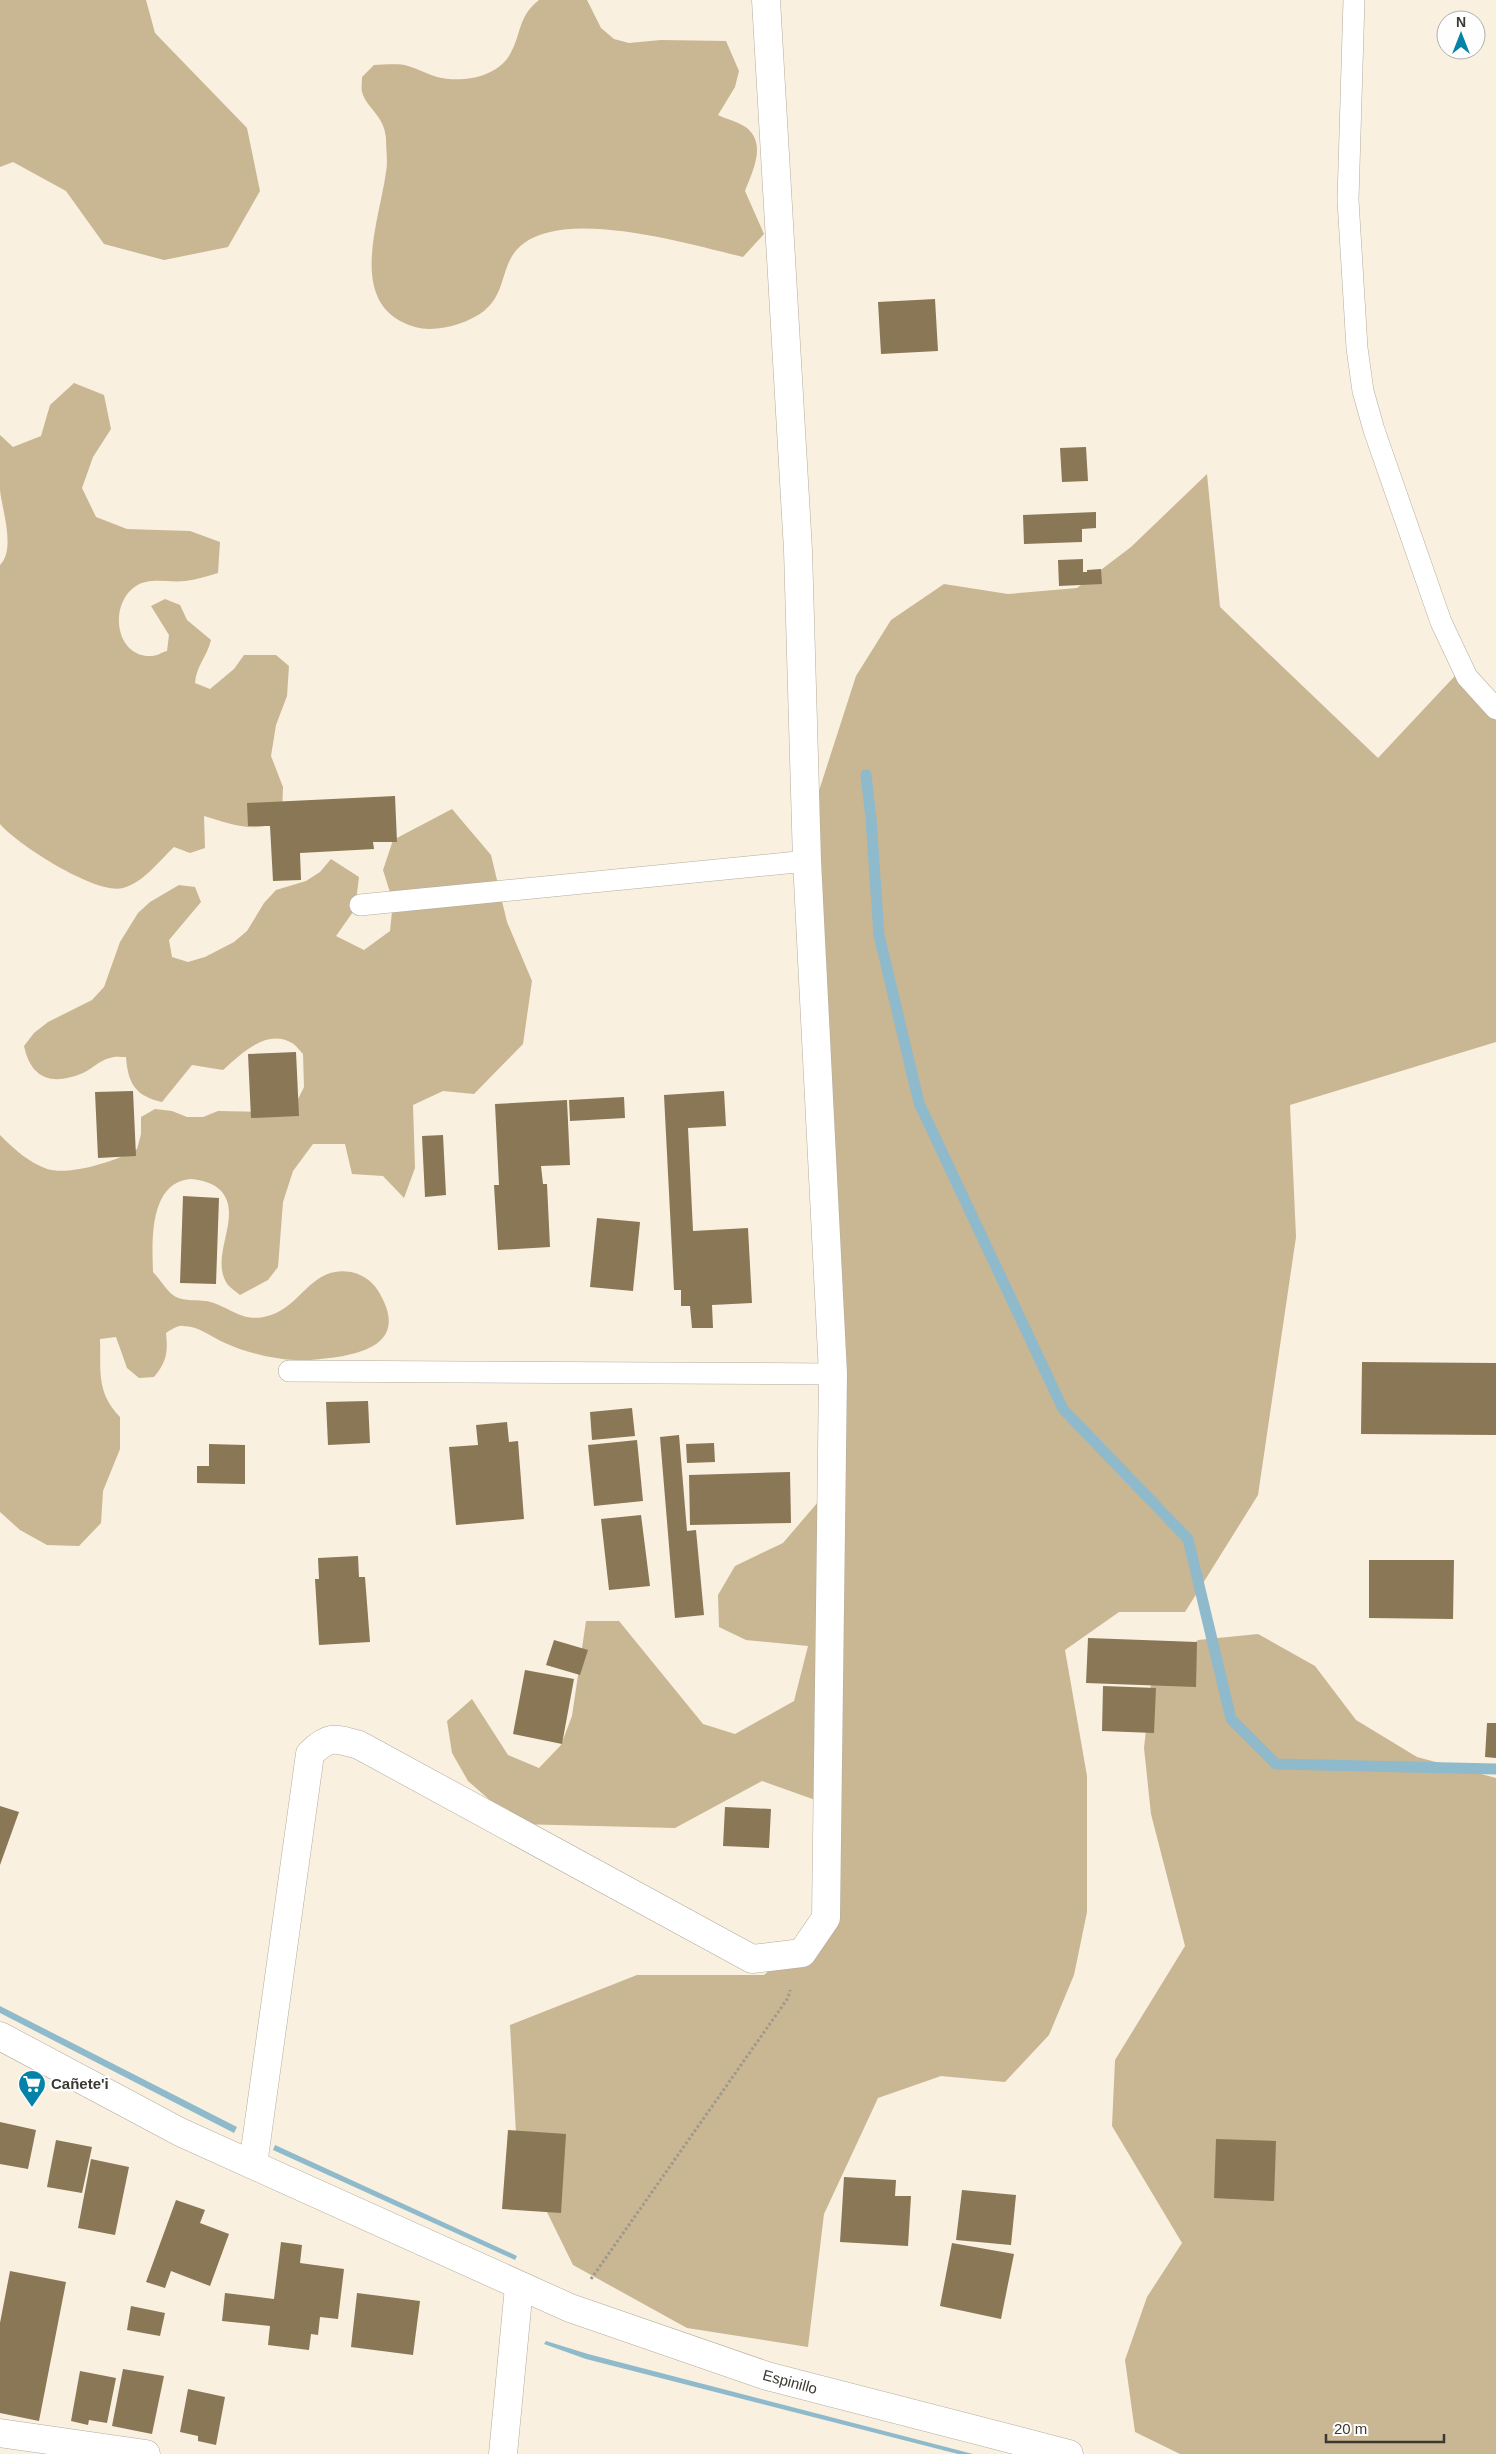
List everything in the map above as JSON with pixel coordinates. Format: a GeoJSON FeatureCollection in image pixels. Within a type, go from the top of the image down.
{"type":"FeatureCollection","features":[{"type":"Feature","properties":{"kind":"street"},"geometry":{"type":"LineString","coordinates":[[252,2165],[310,1754],[323,1742],[339,1739],[360,1745],[752,1959],[802,1954],[826,1918],[833,1374],[807,861],[798,550],[766,0]]}},
{"type":"Feature","properties":{"kind":"street","name":"Espinillo"},"geometry":{"type":"LineString","coordinates":[[0,2036],[180,2132],[519,2287],[570,2308],[767,2376],[1012,2446],[1069,2454]]}},
{"type":"Feature","properties":{"kind":"street"},"geometry":{"type":"LineString","coordinates":[[503,2454],[519,2287]]}},
{"type":"Feature","properties":{"kind":"street"},"geometry":{"type":"LineString","coordinates":[[0,2433],[146,2454]]}},
{"type":"Feature","properties":{"kind":"lane"},"geometry":{"type":"LineString","coordinates":[[1354,0],[1348,200],[1358,348],[1363,391],[1374,430],[1441,622],[1467,677],[1496,709]]}},
{"type":"Feature","properties":{"kind":"lane"},"geometry":{"type":"LineString","coordinates":[[360,905],[807,861]]}},
{"type":"Feature","properties":{"kind":"lane"},"geometry":{"type":"LineString","coordinates":[[288,1371],[833,1374]]}},
{"type":"Feature","properties":{"kind":"path"},"geometry":{"type":"LineString","coordinates":[[570,2308],[788,1998],[802,1954]]}},
{"type":"Feature","properties":{"kind":"shaded area"},"geometry":{"type":"Polygon","coordinates":[[[0,0],[146,0],[155,33],[247,128],[260,191],[228,247],[164,260],[104,244],[66,191],[13,162],[0,167],[0,0]]]}},
{"type":"Feature","properties":{"kind":"shaded area"},"geometry":{"type":"Polygon","coordinates":[[[539,0],[587,0],[601,28],[614,39],[629,43],[661,40],[726,41],[739,71],[735,87],[718,115],[747,128],[756,142],[756,159],[745,191],[764,234],[743,257],[671,240],[617,231],[567,229],[546,233],[529,240],[518,248],[506,269],[499,291],[484,311],[469,320],[451,326],[432,329],[415,327],[393,316],[380,301],[373,282],[374,238],[387,168],[386,138],[385,130],[379,118],[364,98],[362,77],[374,65],[391,64],[408,66],[446,79],[467,79],[486,74],[503,63],[509,56],[523,20],[532,6],[539,0]]]}},
{"type":"Feature","properties":{"kind":"shaded area"},"geometry":{"type":"Polygon","coordinates":[[[74,383],[104,395],[111,429],[93,457],[82,488],[96,517],[127,529],[190,531],[220,542],[218,573],[189,580],[141,583],[127,594],[121,605],[119,617],[123,639],[130,648],[140,654],[152,656],[167,651],[169,635],[151,606],[165,599],[180,605],[187,620],[211,640],[197,672],[195,683],[210,689],[234,669],[244,655],[276,655],[289,666],[287,696],[276,725],[271,756],[283,787],[282,814],[270,824],[255,827],[246,827],[204,816],[205,848],[190,853],[174,847],[144,876],[123,888],[111,888],[95,884],[77,876],[23,844],[0,824],[0,565],[5,558],[8,540],[0,490],[0,435],[13,447],[41,436],[50,405],[74,383]]]}},
{"type":"Feature","properties":{"kind":"shaded area"},"geometry":{"type":"Polygon","coordinates":[[[1207,474],[1220,607],[1378,758],[1467,663],[1496,703],[1496,1042],[1290,1105],[1296,1237],[1258,1495],[1185,1612],[1119,1612],[1065,1650],[1087,1776],[1087,1912],[1074,1975],[1049,2035],[1005,2082],[941,2076],[878,2098],[824,2214],[808,2347],[687,2328],[573,2265],[517,2151],[510,2025],[637,1975],[764,1975],[817,1927],[821,1802],[762,1781],[675,1828],[517,1824],[468,1781],[452,1753],[447,1721],[472,1699],[508,1755],[539,1768],[561,1745],[572,1716],[586,1621],[619,1621],[703,1724],[735,1734],[794,1701],[808,1646],[746,1640],[719,1627],[718,1595],[735,1566],[783,1543],[824,1495],[821,1117],[796,931],[796,862],[856,676],[891,620],[944,584],[1008,594],[1077,588],[1131,547],[1207,474]]]}},
{"type":"Feature","properties":{"kind":"shaded area"},"geometry":{"type":"Polygon","coordinates":[[[452,809],[491,855],[507,922],[532,981],[523,1044],[474,1094],[443,1091],[413,1105],[415,1168],[404,1198],[383,1176],[352,1174],[345,1144],[313,1144],[293,1171],[283,1202],[278,1267],[268,1280],[240,1295],[228,1285],[223,1274],[223,1251],[229,1214],[227,1202],[219,1189],[194,1179],[177,1183],[167,1191],[160,1202],[153,1230],[153,1272],[176,1297],[215,1303],[237,1314],[252,1318],[261,1317],[282,1310],[308,1287],[327,1274],[338,1271],[351,1272],[361,1275],[368,1280],[380,1294],[388,1313],[388,1328],[382,1339],[372,1347],[358,1353],[326,1359],[289,1360],[245,1351],[200,1330],[189,1326],[181,1326],[166,1333],[166,1356],[154,1377],[139,1378],[127,1368],[116,1337],[100,1339],[100,1371],[103,1390],[112,1408],[120,1417],[120,1449],[103,1491],[101,1523],[79,1546],[47,1545],[20,1530],[0,1512],[0,1135],[34,1163],[47,1169],[68,1171],[106,1162],[137,1149],[141,1134],[141,1117],[155,1109],[172,1111],[187,1117],[203,1117],[218,1111],[269,1112],[297,1101],[304,1087],[303,1054],[293,1044],[282,1039],[263,1041],[254,1045],[223,1070],[192,1065],[162,1102],[145,1096],[135,1087],[131,1081],[126,1057],[112,1057],[83,1073],[62,1079],[53,1079],[44,1077],[32,1066],[24,1046],[34,1033],[48,1022],[92,1000],[104,987],[120,942],[138,913],[150,902],[179,885],[195,887],[201,902],[169,940],[172,957],[188,962],[205,957],[234,942],[247,931],[264,903],[276,890],[306,881],[320,872],[331,859],[359,877],[355,909],[336,936],[364,950],[390,931],[393,902],[383,870],[393,840],[452,809]]]}},
{"type":"Feature","properties":{"kind":"shaded area"},"geometry":{"type":"Polygon","coordinates":[[[1258,1634],[1315,1666],[1356,1720],[1417,1757],[1496,1778],[1496,2454],[1180,2454],[1135,2432],[1125,2360],[1147,2297],[1182,2243],[1112,2126],[1115,2060],[1185,1946],[1151,1814],[1144,1748],[1151,1684],[1198,1640],[1258,1634]]]}},
{"type":"Feature","properties":{"kind":"water"},"geometry":{"type":"Polygon","coordinates":[[[0,2006],[237,2127],[234,2133],[0,2013],[0,2006]]]}},
{"type":"Feature","properties":{"kind":"water"},"geometry":{"type":"Polygon","coordinates":[[[275,2145],[517,2256],[515,2260],[273,2150],[275,2145]]]}},
{"type":"Feature","properties":{"kind":"water"},"geometry":{"type":"Polygon","coordinates":[[[546,2341],[588,2354],[973,2454],[958,2454],[586,2359],[544,2344],[546,2341]]]}},
{"type":"Feature","properties":{"kind":"building"},"geometry":{"type":"Polygon","coordinates":[[[935,299],[938,351],[881,354],[878,302],[935,299]]]}},
{"type":"Feature","properties":{"kind":"building"},"geometry":{"type":"Polygon","coordinates":[[[1086,447],[1088,481],[1062,482],[1060,448],[1086,447]]]}},
{"type":"Feature","properties":{"kind":"building"},"geometry":{"type":"Polygon","coordinates":[[[1096,512],[1096,528],[1082,529],[1082,542],[1024,544],[1023,515],[1096,512]]]}},
{"type":"Feature","properties":{"kind":"building"},"geometry":{"type":"Polygon","coordinates":[[[1083,559],[1083,572],[1101,569],[1102,584],[1059,586],[1058,560],[1083,559]]]}},
{"type":"Feature","properties":{"kind":"building"},"geometry":{"type":"Polygon","coordinates":[[[395,796],[397,842],[373,842],[374,849],[300,853],[301,880],[273,881],[270,826],[248,826],[247,803],[395,796]]]}},
{"type":"Feature","properties":{"kind":"building"},"geometry":{"type":"Polygon","coordinates":[[[296,1052],[299,1116],[251,1118],[248,1054],[296,1052]]]}},
{"type":"Feature","properties":{"kind":"building"},"geometry":{"type":"Polygon","coordinates":[[[133,1091],[136,1156],[98,1158],[95,1092],[133,1091]]]}},
{"type":"Feature","properties":{"kind":"building"},"geometry":{"type":"Polygon","coordinates":[[[724,1091],[726,1126],[688,1128],[693,1231],[748,1228],[752,1303],[712,1305],[713,1328],[692,1328],[690,1306],[681,1306],[681,1290],[674,1290],[664,1095],[724,1091]]]}},
{"type":"Feature","properties":{"kind":"building"},"geometry":{"type":"Polygon","coordinates":[[[624,1097],[625,1118],[570,1121],[569,1100],[624,1097]]]}},
{"type":"Feature","properties":{"kind":"building"},"geometry":{"type":"Polygon","coordinates":[[[567,1100],[570,1165],[541,1166],[543,1184],[547,1184],[550,1247],[498,1250],[494,1185],[499,1185],[495,1104],[567,1100]]]}},
{"type":"Feature","properties":{"kind":"building"},"geometry":{"type":"Polygon","coordinates":[[[443,1135],[446,1195],[425,1197],[422,1136],[443,1135]]]}},
{"type":"Feature","properties":{"kind":"building"},"geometry":{"type":"Polygon","coordinates":[[[183,1196],[219,1198],[216,1284],[180,1283],[183,1196]]]}},
{"type":"Feature","properties":{"kind":"building"},"geometry":{"type":"Polygon","coordinates":[[[597,1218],[640,1222],[633,1291],[590,1287],[597,1218]]]}},
{"type":"Feature","properties":{"kind":"building"},"geometry":{"type":"Polygon","coordinates":[[[1362,1362],[1496,1363],[1496,1435],[1361,1434],[1362,1362]]]}},
{"type":"Feature","properties":{"kind":"building"},"geometry":{"type":"Polygon","coordinates":[[[368,1401],[370,1443],[328,1445],[326,1402],[368,1401]]]}},
{"type":"Feature","properties":{"kind":"building"},"geometry":{"type":"Polygon","coordinates":[[[632,1408],[635,1436],[592,1440],[590,1412],[632,1408]]]}},
{"type":"Feature","properties":{"kind":"building"},"geometry":{"type":"Polygon","coordinates":[[[507,1422],[509,1442],[518,1441],[524,1519],[456,1525],[449,1447],[478,1445],[476,1425],[507,1422]]]}},
{"type":"Feature","properties":{"kind":"building"},"geometry":{"type":"Polygon","coordinates":[[[679,1435],[687,1531],[696,1530],[704,1615],[675,1618],[660,1437],[679,1435]]]}},
{"type":"Feature","properties":{"kind":"building"},"geometry":{"type":"Polygon","coordinates":[[[637,1440],[643,1501],[594,1506],[588,1445],[637,1440]]]}},
{"type":"Feature","properties":{"kind":"building"},"geometry":{"type":"Polygon","coordinates":[[[714,1443],[715,1462],[687,1463],[686,1444],[714,1443]]]}},
{"type":"Feature","properties":{"kind":"building"},"geometry":{"type":"Polygon","coordinates":[[[209,1444],[245,1445],[245,1484],[197,1483],[197,1466],[209,1466],[209,1444]]]}},
{"type":"Feature","properties":{"kind":"building"},"geometry":{"type":"Polygon","coordinates":[[[790,1472],[791,1523],[690,1525],[689,1475],[790,1472]]]}},
{"type":"Feature","properties":{"kind":"building"},"geometry":{"type":"Polygon","coordinates":[[[641,1515],[650,1586],[609,1590],[601,1519],[641,1515]]]}},
{"type":"Feature","properties":{"kind":"building"},"geometry":{"type":"Polygon","coordinates":[[[358,1556],[359,1577],[365,1577],[370,1642],[319,1645],[315,1579],[319,1579],[318,1558],[358,1556]]]}},
{"type":"Feature","properties":{"kind":"building"},"geometry":{"type":"Polygon","coordinates":[[[1369,1560],[1454,1560],[1453,1619],[1369,1618],[1369,1560]]]}},
{"type":"Feature","properties":{"kind":"building"},"geometry":{"type":"Polygon","coordinates":[[[1088,1638],[1197,1642],[1196,1687],[1086,1683],[1088,1638]]]}},
{"type":"Feature","properties":{"kind":"building"},"geometry":{"type":"Polygon","coordinates":[[[554,1640],[588,1650],[580,1675],[546,1665],[554,1640]]]}},
{"type":"Feature","properties":{"kind":"building"},"geometry":{"type":"Polygon","coordinates":[[[525,1670],[574,1679],[562,1744],[513,1734],[525,1670]]]}},
{"type":"Feature","properties":{"kind":"building"},"geometry":{"type":"Polygon","coordinates":[[[1103,1686],[1156,1688],[1154,1733],[1102,1731],[1103,1686]]]}},
{"type":"Feature","properties":{"kind":"building"},"geometry":{"type":"Polygon","coordinates":[[[1487,1723],[1496,1723],[1496,1758],[1485,1757],[1487,1723]]]}},
{"type":"Feature","properties":{"kind":"building"},"geometry":{"type":"Polygon","coordinates":[[[0,1806],[19,1812],[0,1865],[0,1806]]]}},
{"type":"Feature","properties":{"kind":"building"},"geometry":{"type":"Polygon","coordinates":[[[725,1807],[771,1809],[769,1848],[723,1846],[725,1807]]]}},
{"type":"Feature","properties":{"kind":"building"},"geometry":{"type":"Polygon","coordinates":[[[0,2122],[36,2130],[28,2169],[0,2164],[0,2122]]]}},
{"type":"Feature","properties":{"kind":"building"},"geometry":{"type":"Polygon","coordinates":[[[508,2130],[566,2134],[561,2213],[502,2209],[508,2130]]]}},
{"type":"Feature","properties":{"kind":"building"},"geometry":{"type":"Polygon","coordinates":[[[1216,2139],[1276,2141],[1274,2201],[1214,2198],[1216,2139]]]}},
{"type":"Feature","properties":{"kind":"building"},"geometry":{"type":"Polygon","coordinates":[[[56,2140],[92,2147],[82,2193],[47,2187],[56,2140]]]}},
{"type":"Feature","properties":{"kind":"building"},"geometry":{"type":"Polygon","coordinates":[[[91,2159],[129,2167],[115,2235],[78,2228],[91,2159]]]}},
{"type":"Feature","properties":{"kind":"building"},"geometry":{"type":"Polygon","coordinates":[[[844,2177],[896,2180],[895,2196],[911,2196],[908,2246],[840,2242],[844,2177]]]}},
{"type":"Feature","properties":{"kind":"building"},"geometry":{"type":"Polygon","coordinates":[[[962,2190],[1016,2195],[1011,2245],[956,2240],[962,2190]]]}},
{"type":"Feature","properties":{"kind":"building"},"geometry":{"type":"Polygon","coordinates":[[[176,2200],[205,2210],[200,2223],[229,2234],[210,2286],[171,2271],[165,2288],[146,2282],[176,2200]]]}},
{"type":"Feature","properties":{"kind":"building"},"geometry":{"type":"Polygon","coordinates":[[[281,2242],[302,2245],[300,2263],[344,2269],[338,2319],[320,2317],[318,2335],[311,2334],[309,2350],[268,2345],[270,2326],[222,2321],[225,2293],[274,2299],[281,2242]]]}},
{"type":"Feature","properties":{"kind":"building"},"geometry":{"type":"Polygon","coordinates":[[[952,2243],[1014,2254],[1001,2319],[940,2306],[952,2243]]]}},
{"type":"Feature","properties":{"kind":"building"},"geometry":{"type":"Polygon","coordinates":[[[10,2271],[66,2282],[39,2421],[0,2413],[0,2323],[10,2271]]]}},
{"type":"Feature","properties":{"kind":"building"},"geometry":{"type":"Polygon","coordinates":[[[357,2293],[420,2301],[413,2355],[351,2347],[357,2293]]]}},
{"type":"Feature","properties":{"kind":"building"},"geometry":{"type":"Polygon","coordinates":[[[131,2306],[165,2313],[160,2336],[127,2330],[131,2306]]]}},
{"type":"Feature","properties":{"kind":"building"},"geometry":{"type":"Polygon","coordinates":[[[123,2369],[164,2376],[152,2434],[112,2426],[123,2369]]]}},
{"type":"Feature","properties":{"kind":"building"},"geometry":{"type":"Polygon","coordinates":[[[80,2371],[116,2378],[107,2423],[89,2420],[88,2425],[71,2421],[80,2371]]]}},
{"type":"Feature","properties":{"kind":"building"},"geometry":{"type":"Polygon","coordinates":[[[188,2389],[225,2397],[216,2445],[198,2441],[198,2436],[180,2432],[188,2389]]]}},
{"type":"Feature","properties":{"kind":"waterway"},"geometry":{"type":"LineString","coordinates":[[866,775],[879,935],[919,1103],[1063,1409],[1188,1539],[1231,1719],[1276,1764],[1496,1769]]}},
{"type":"Feature","properties":{"kind":"place","name":"Cañete'i"},"geometry":{"type":"Point","coordinates":[32,2108]}}]}
